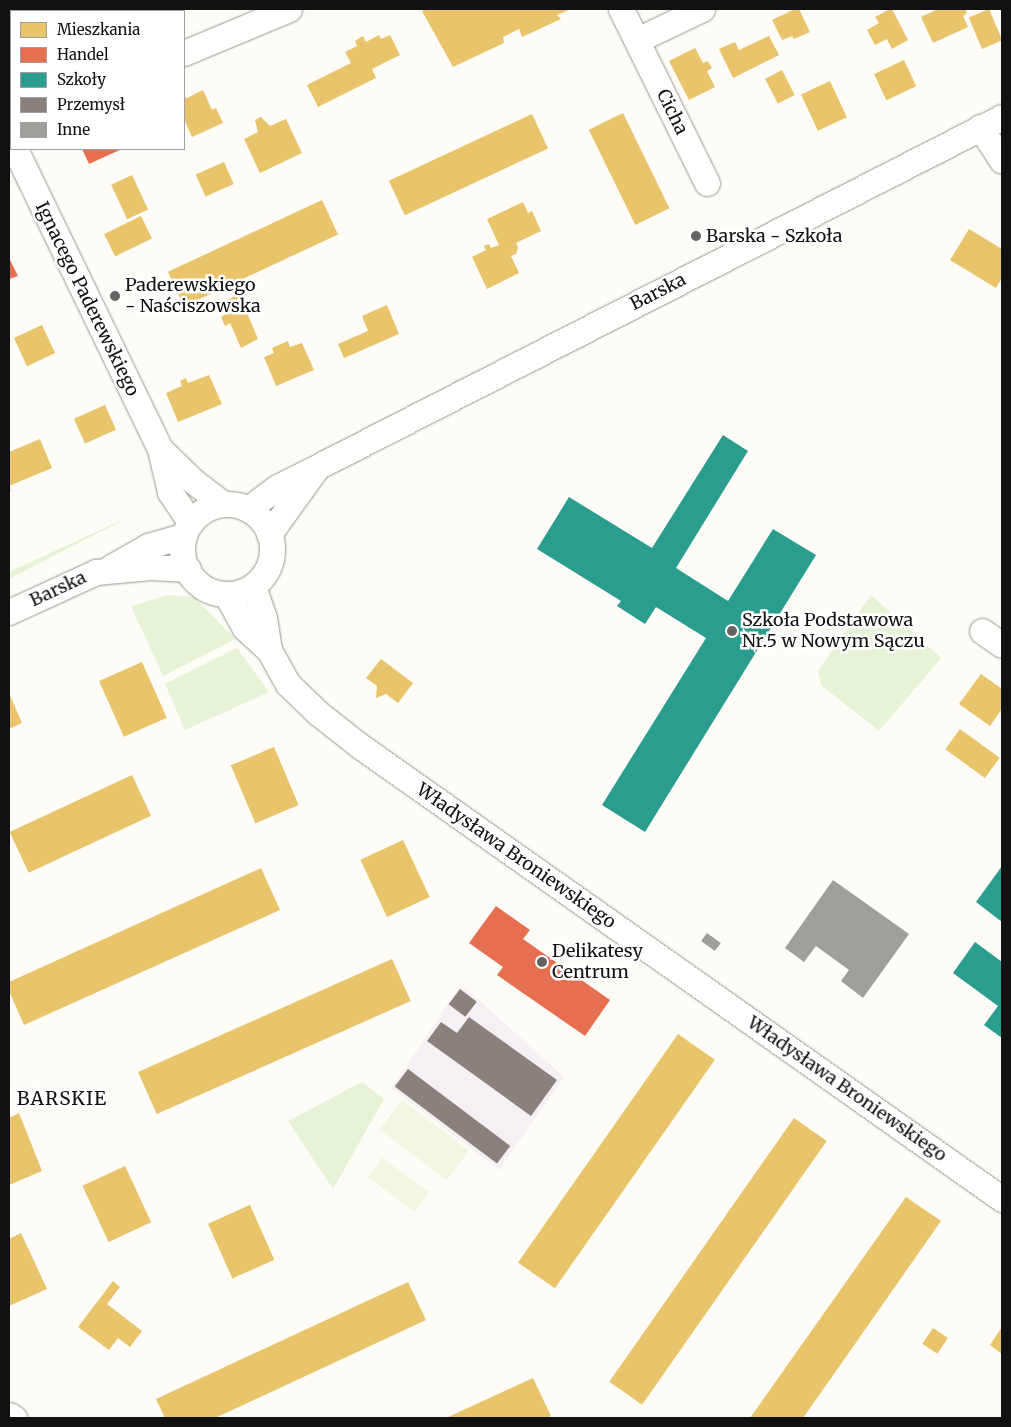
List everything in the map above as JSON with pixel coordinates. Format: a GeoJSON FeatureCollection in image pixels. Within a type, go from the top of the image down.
{"type":"FeatureCollection","features":[{"type":"Feature","properties":{"kind":"street"},"geometry":{"type":"LineString","coordinates":[[185,53],[288,9]]}},
{"type":"Feature","properties":{"kind":"street","name":"Cicha"},"geometry":{"type":"LineString","coordinates":[[621,9],[707,183]]}},
{"type":"Feature","properties":{"kind":"street"},"geometry":{"type":"LineString","coordinates":[[637,40],[702,9]]}},
{"type":"Feature","properties":{"kind":"street"},"geometry":{"type":"LineString","coordinates":[[991,122],[1002,161]]}},
{"type":"Feature","properties":{"kind":"street","name":"Barska"},"geometry":{"type":"LineString","coordinates":[[248,509],[276,488],[315,470],[991,122]]}},
{"type":"Feature","properties":{"kind":"street","name":"Ignacego Paderewskiego"},"geometry":{"type":"LineString","coordinates":[[15,150],[160,449],[170,492],[188,530]]}},
{"type":"Feature","properties":{"kind":"street","name":"Ignacego Paderewskiego"},"geometry":{"type":"LineString","coordinates":[[160,449],[192,481],[223,504]]}},
{"type":"Feature","properties":{"kind":"street","name":"Barska"},"geometry":{"type":"LineString","coordinates":[[269,534],[315,470]]}},
{"type":"Feature","properties":{"kind":"street"},"geometry":{"type":"LineString","coordinates":[[223,504],[238,505],[248,509],[260,518],[269,534],[272,546],[271,561],[264,576],[253,586],[239,593],[226,594],[212,591],[200,585],[188,569],[182,550],[188,530],[200,513],[212,507],[223,504]]}},
{"type":"Feature","properties":{"kind":"street","name":"Barska"},"geometry":{"type":"LineString","coordinates":[[9,612],[96,572],[107,569],[148,546],[188,530]]}},
{"type":"Feature","properties":{"kind":"street","name":"Barska"},"geometry":{"type":"LineString","coordinates":[[107,569],[188,569]]}},
{"type":"Feature","properties":{"kind":"street","name":"Władysława Broniewskiego"},"geometry":{"type":"LineString","coordinates":[[253,586],[264,618],[269,650]]}},
{"type":"Feature","properties":{"kind":"street","name":"Władysława Broniewskiego"},"geometry":{"type":"LineString","coordinates":[[226,594],[244,627],[269,650],[288,684],[318,713],[360,746],[1002,1199]]}},
{"type":"Feature","properties":{"kind":"street"},"geometry":{"type":"LineString","coordinates":[[982,631],[1002,645]]}},
{"type":"Feature","properties":{"kind":"street"},"geometry":{"type":"LineString","coordinates":[[9,1415],[14,1418]]}},
{"type":"Feature","properties":{"kind":"shaded area"},"geometry":{"type":"Polygon","coordinates":[[[461,984],[564,1077],[499,1170],[392,1088],[461,984]]]}},
{"type":"Feature","properties":{"kind":"green space"},"geometry":{"type":"Polygon","coordinates":[[[133,515],[9,579],[9,572],[133,515]]]}},
{"type":"Feature","properties":{"kind":"green space"},"geometry":{"type":"Polygon","coordinates":[[[168,595],[194,597],[235,639],[163,676],[131,606],[168,595]]]}},
{"type":"Feature","properties":{"kind":"green space"},"geometry":{"type":"Polygon","coordinates":[[[871,595],[941,658],[879,731],[821,685],[818,671],[871,595]]]}},
{"type":"Feature","properties":{"kind":"green space"},"geometry":{"type":"Polygon","coordinates":[[[237,648],[269,692],[185,730],[165,684],[237,648]]]}},
{"type":"Feature","properties":{"kind":"green space"},"geometry":{"type":"Polygon","coordinates":[[[362,1082],[384,1099],[333,1189],[288,1121],[362,1082]]]}},
{"type":"Feature","properties":{"kind":"green space"},"geometry":{"type":"Polygon","coordinates":[[[402,1100],[469,1151],[447,1180],[380,1130],[402,1100]]]}},
{"type":"Feature","properties":{"kind":"green space"},"geometry":{"type":"Polygon","coordinates":[[[382,1158],[429,1192],[415,1212],[368,1177],[382,1158]]]}},
{"type":"Feature","properties":{"kind":"building: Mieszkania"},"geometry":{"type":"Polygon","coordinates":[[[25,9],[42,9],[42,10],[25,9]]]}},
{"type":"Feature","properties":{"kind":"building: Mieszkania"},"geometry":{"type":"Polygon","coordinates":[[[426,9],[571,9],[557,15],[561,19],[522,37],[519,29],[503,37],[504,43],[453,67],[422,11],[426,9]]]}},
{"type":"Feature","properties":{"kind":"building: Mieszkania"},"geometry":{"type":"Polygon","coordinates":[[[795,9],[799,9],[810,32],[794,39],[792,36],[782,40],[772,20],[795,9]]]}},
{"type":"Feature","properties":{"kind":"building: Mieszkania"},"geometry":{"type":"Polygon","coordinates":[[[892,9],[908,40],[892,49],[887,39],[875,45],[867,30],[879,23],[875,17],[892,9]]]}},
{"type":"Feature","properties":{"kind":"building: Mieszkania"},"geometry":{"type":"Polygon","coordinates":[[[938,9],[965,9],[967,13],[963,16],[968,27],[933,43],[921,17],[938,9]]]}},
{"type":"Feature","properties":{"kind":"building: Mieszkania"},"geometry":{"type":"Polygon","coordinates":[[[989,9],[1002,40],[982,49],[969,18],[989,9]]]}},
{"type":"Feature","properties":{"kind":"building: Mieszkania"},"geometry":{"type":"Polygon","coordinates":[[[379,35],[381,39],[390,35],[400,55],[372,69],[376,78],[318,107],[307,85],[351,63],[345,52],[357,46],[355,41],[363,36],[366,42],[379,35]]]}},
{"type":"Feature","properties":{"kind":"building: Mieszkania"},"geometry":{"type":"Polygon","coordinates":[[[769,36],[779,55],[733,78],[719,49],[735,42],[739,50],[769,36]]]}},
{"type":"Feature","properties":{"kind":"building: Mieszkania"},"geometry":{"type":"Polygon","coordinates":[[[695,48],[703,63],[708,61],[712,68],[707,71],[715,87],[689,100],[669,61],[695,48]]]}},
{"type":"Feature","properties":{"kind":"building: Mieszkania"},"geometry":{"type":"Polygon","coordinates":[[[10,58],[10,76],[9,73],[10,58]]]}},
{"type":"Feature","properties":{"kind":"building: Mieszkania"},"geometry":{"type":"Polygon","coordinates":[[[904,60],[916,86],[886,100],[874,74],[904,60]]]}},
{"type":"Feature","properties":{"kind":"building: Mieszkania"},"geometry":{"type":"Polygon","coordinates":[[[782,70],[795,95],[778,104],[765,79],[782,70]]]}},
{"type":"Feature","properties":{"kind":"building: Mieszkania"},"geometry":{"type":"Polygon","coordinates":[[[830,81],[847,117],[818,131],[801,95],[830,81]]]}},
{"type":"Feature","properties":{"kind":"building: Mieszkania"},"geometry":{"type":"Polygon","coordinates":[[[203,90],[212,110],[216,108],[223,123],[192,137],[185,121],[185,97],[203,90]]]}},
{"type":"Feature","properties":{"kind":"building: Mieszkania"},"geometry":{"type":"Polygon","coordinates":[[[623,113],[669,208],[635,225],[589,130],[623,113]]]}},
{"type":"Feature","properties":{"kind":"building: Mieszkania"},"geometry":{"type":"Polygon","coordinates":[[[532,114],[548,148],[405,215],[389,181],[532,114]]]}},
{"type":"Feature","properties":{"kind":"building: Mieszkania"},"geometry":{"type":"Polygon","coordinates":[[[261,117],[270,126],[286,119],[302,153],[260,173],[244,139],[258,132],[255,120],[261,117]]]}},
{"type":"Feature","properties":{"kind":"building: Mieszkania"},"geometry":{"type":"Polygon","coordinates":[[[224,162],[234,184],[205,197],[196,175],[224,162]]]}},
{"type":"Feature","properties":{"kind":"building: Mieszkania"},"geometry":{"type":"Polygon","coordinates":[[[132,175],[148,209],[127,219],[111,185],[132,175]]]}},
{"type":"Feature","properties":{"kind":"building: Mieszkania"},"geometry":{"type":"Polygon","coordinates":[[[322,200],[338,234],[184,306],[168,272],[322,200]]]}},
{"type":"Feature","properties":{"kind":"building: Mieszkania"},"geometry":{"type":"Polygon","coordinates":[[[523,202],[528,213],[532,211],[541,231],[516,243],[518,248],[516,254],[511,256],[519,273],[487,289],[472,257],[486,250],[484,246],[489,244],[491,248],[499,245],[487,219],[523,202]]]}},
{"type":"Feature","properties":{"kind":"building: Mieszkania"},"geometry":{"type":"Polygon","coordinates":[[[141,216],[152,238],[115,256],[104,234],[141,216]]]}},
{"type":"Feature","properties":{"kind":"building: Mieszkania"},"geometry":{"type":"Polygon","coordinates":[[[969,229],[1002,249],[1002,278],[996,288],[950,260],[969,229]]]}},
{"type":"Feature","properties":{"kind":"building: Mieszkania"},"geometry":{"type":"Polygon","coordinates":[[[239,294],[258,339],[241,348],[230,323],[225,326],[221,317],[226,314],[221,303],[239,294]]]}},
{"type":"Feature","properties":{"kind":"building: Mieszkania"},"geometry":{"type":"Polygon","coordinates":[[[387,305],[399,334],[344,358],[338,344],[368,331],[362,316],[387,305]]]}},
{"type":"Feature","properties":{"kind":"building: Mieszkania"},"geometry":{"type":"Polygon","coordinates":[[[42,325],[55,353],[27,366],[14,338],[42,325]]]}},
{"type":"Feature","properties":{"kind":"building: Mieszkania"},"geometry":{"type":"Polygon","coordinates":[[[288,341],[290,347],[302,343],[314,370],[276,386],[264,357],[274,353],[272,348],[288,341]]]}},
{"type":"Feature","properties":{"kind":"building: Mieszkania"},"geometry":{"type":"Polygon","coordinates":[[[209,375],[222,404],[178,422],[166,393],[182,386],[180,381],[186,378],[188,383],[209,375]]]}},
{"type":"Feature","properties":{"kind":"building: Mieszkania"},"geometry":{"type":"Polygon","coordinates":[[[105,405],[116,430],[85,443],[74,419],[105,405]]]}},
{"type":"Feature","properties":{"kind":"building: Mieszkania"},"geometry":{"type":"Polygon","coordinates":[[[40,439],[52,468],[9,486],[9,452],[40,439]]]}},
{"type":"Feature","properties":{"kind":"building: Mieszkania"},"geometry":{"type":"Polygon","coordinates":[[[381,659],[413,683],[398,703],[386,694],[376,698],[377,686],[366,678],[381,659]]]}},
{"type":"Feature","properties":{"kind":"building: Mieszkania"},"geometry":{"type":"Polygon","coordinates":[[[142,662],[167,718],[124,737],[99,681],[142,662]]]}},
{"type":"Feature","properties":{"kind":"building: Mieszkania"},"geometry":{"type":"Polygon","coordinates":[[[981,674],[1002,689],[1002,709],[990,726],[959,704],[981,674]]]}},
{"type":"Feature","properties":{"kind":"building: Mieszkania"},"geometry":{"type":"Polygon","coordinates":[[[9,693],[22,723],[9,729],[9,693]]]}},
{"type":"Feature","properties":{"kind":"building: Mieszkania"},"geometry":{"type":"Polygon","coordinates":[[[960,729],[1000,758],[985,778],[945,749],[960,729]]]}},
{"type":"Feature","properties":{"kind":"building: Mieszkania"},"geometry":{"type":"Polygon","coordinates":[[[274,747],[299,805],[255,823],[231,765],[274,747]]]}},
{"type":"Feature","properties":{"kind":"building: Mieszkania"},"geometry":{"type":"Polygon","coordinates":[[[132,775],[151,816],[29,873],[10,832],[132,775]]]}},
{"type":"Feature","properties":{"kind":"building: Mieszkania"},"geometry":{"type":"Polygon","coordinates":[[[403,840],[430,897],[387,917],[360,860],[403,840]]]}},
{"type":"Feature","properties":{"kind":"building: Mieszkania"},"geometry":{"type":"Polygon","coordinates":[[[261,868],[280,910],[24,1025],[9,991],[9,982],[261,868]]]}},
{"type":"Feature","properties":{"kind":"building: Mieszkania"},"geometry":{"type":"Polygon","coordinates":[[[392,959],[411,1001],[157,1114],[138,1072],[392,959]]]}},
{"type":"Feature","properties":{"kind":"building: Mieszkania"},"geometry":{"type":"Polygon","coordinates":[[[678,1034],[715,1060],[555,1288],[518,1263],[678,1034]]]}},
{"type":"Feature","properties":{"kind":"building: Mieszkania"},"geometry":{"type":"Polygon","coordinates":[[[19,1113],[42,1171],[9,1185],[9,1118],[19,1113]]]}},
{"type":"Feature","properties":{"kind":"building: Mieszkania"},"geometry":{"type":"Polygon","coordinates":[[[794,1118],[827,1141],[642,1405],[609,1382],[794,1118]]]}},
{"type":"Feature","properties":{"kind":"building: Mieszkania"},"geometry":{"type":"Polygon","coordinates":[[[125,1166],[151,1222],[109,1242],[82,1186],[125,1166]]]}},
{"type":"Feature","properties":{"kind":"building: Mieszkania"},"geometry":{"type":"Polygon","coordinates":[[[906,1197],[941,1221],[803,1418],[750,1418],[906,1197]]]}},
{"type":"Feature","properties":{"kind":"building: Mieszkania"},"geometry":{"type":"Polygon","coordinates":[[[250,1205],[274,1260],[232,1279],[208,1224],[250,1205]]]}},
{"type":"Feature","properties":{"kind":"building: Mieszkania"},"geometry":{"type":"Polygon","coordinates":[[[21,1233],[47,1289],[9,1306],[9,1239],[21,1233]]]}},
{"type":"Feature","properties":{"kind":"building: Mieszkania"},"geometry":{"type":"Polygon","coordinates":[[[113,1281],[120,1287],[107,1304],[142,1331],[130,1347],[118,1338],[109,1350],[78,1327],[113,1281]]]}},
{"type":"Feature","properties":{"kind":"building: Mieszkania"},"geometry":{"type":"Polygon","coordinates":[[[408,1282],[426,1320],[215,1418],[165,1418],[156,1399],[408,1282]]]}},
{"type":"Feature","properties":{"kind":"building: Mieszkania"},"geometry":{"type":"Polygon","coordinates":[[[1002,1327],[1002,1354],[990,1345],[1002,1327]]]}},
{"type":"Feature","properties":{"kind":"building: Mieszkania"},"geometry":{"type":"Polygon","coordinates":[[[933,1328],[948,1338],[937,1354],[922,1344],[933,1328]]]}},
{"type":"Feature","properties":{"kind":"building: Mieszkania"},"geometry":{"type":"Polygon","coordinates":[[[533,1378],[551,1416],[546,1418],[446,1418],[533,1378]]]}},
{"type":"Feature","properties":{"kind":"building: Handel"},"geometry":{"type":"Polygon","coordinates":[[[82,150],[120,150],[89,164],[82,150]]]}},
{"type":"Feature","properties":{"kind":"building: Handel"},"geometry":{"type":"Polygon","coordinates":[[[9,258],[18,276],[9,279],[9,258]]]}},
{"type":"Feature","properties":{"kind":"building: Handel"},"geometry":{"type":"Polygon","coordinates":[[[496,906],[530,930],[523,939],[610,1000],[585,1036],[497,975],[503,967],[469,943],[496,906]]]}},
{"type":"Feature","properties":{"kind":"building: Szkoły","name":"Szkoła Podstawowa Nr.5 w Nowym Sączu"},"geometry":{"type":"Polygon","coordinates":[[[723,435],[748,451],[676,568],[728,601],[773,529],[816,555],[645,832],[602,805],[706,638],[656,607],[645,624],[617,606],[621,601],[537,549],[569,497],[652,548],[723,435]]]}},
{"type":"Feature","properties":{"kind":"building: Szkoły"},"geometry":{"type":"Polygon","coordinates":[[[1002,866],[1002,922],[976,902],[1002,866]]]}},
{"type":"Feature","properties":{"kind":"building: Szkoły"},"geometry":{"type":"Polygon","coordinates":[[[975,942],[1002,962],[1002,1038],[984,1025],[998,1006],[953,973],[975,942]]]}},
{"type":"Feature","properties":{"kind":"building: Przemysł"},"geometry":{"type":"Polygon","coordinates":[[[460,989],[477,1002],[465,1017],[449,1004],[460,989]]]}},
{"type":"Feature","properties":{"kind":"building: Przemysł"},"geometry":{"type":"Polygon","coordinates":[[[469,1017],[557,1080],[531,1116],[427,1041],[441,1022],[457,1033],[469,1017]]]}},
{"type":"Feature","properties":{"kind":"building: Przemysł"},"geometry":{"type":"Polygon","coordinates":[[[408,1069],[510,1146],[497,1164],[395,1087],[408,1069]]]}},
{"type":"Feature","properties":{"kind":"building: Inne"},"geometry":{"type":"Polygon","coordinates":[[[833,880],[909,934],[863,998],[841,981],[849,970],[816,946],[804,962],[785,948],[833,880]]]}},
{"type":"Feature","properties":{"kind":"building: Inne"},"geometry":{"type":"Polygon","coordinates":[[[707,933],[721,943],[715,951],[701,941],[707,933]]]}},
{"type":"Feature","properties":{"kind":"place","name":"Barska - Szkoła"},"geometry":{"type":"Point","coordinates":[696,236]}},
{"type":"Feature","properties":{"kind":"place","name":"Paderewskiego - Naściszowska"},"geometry":{"type":"Point","coordinates":[115,296]}},
{"type":"Feature","properties":{"kind":"place","name":"Szkoła Podstawowa Nr.5 w Nowym Sączu"},"geometry":{"type":"Point","coordinates":[732,631]}},
{"type":"Feature","properties":{"kind":"place","name":"Delikatesy Centrum"},"geometry":{"type":"Point","coordinates":[542,962]}},
{"type":"Feature","properties":{"kind":"district","name":"BARSKIE"},"geometry":{"type":"Point","coordinates":[62,1099]}}]}
